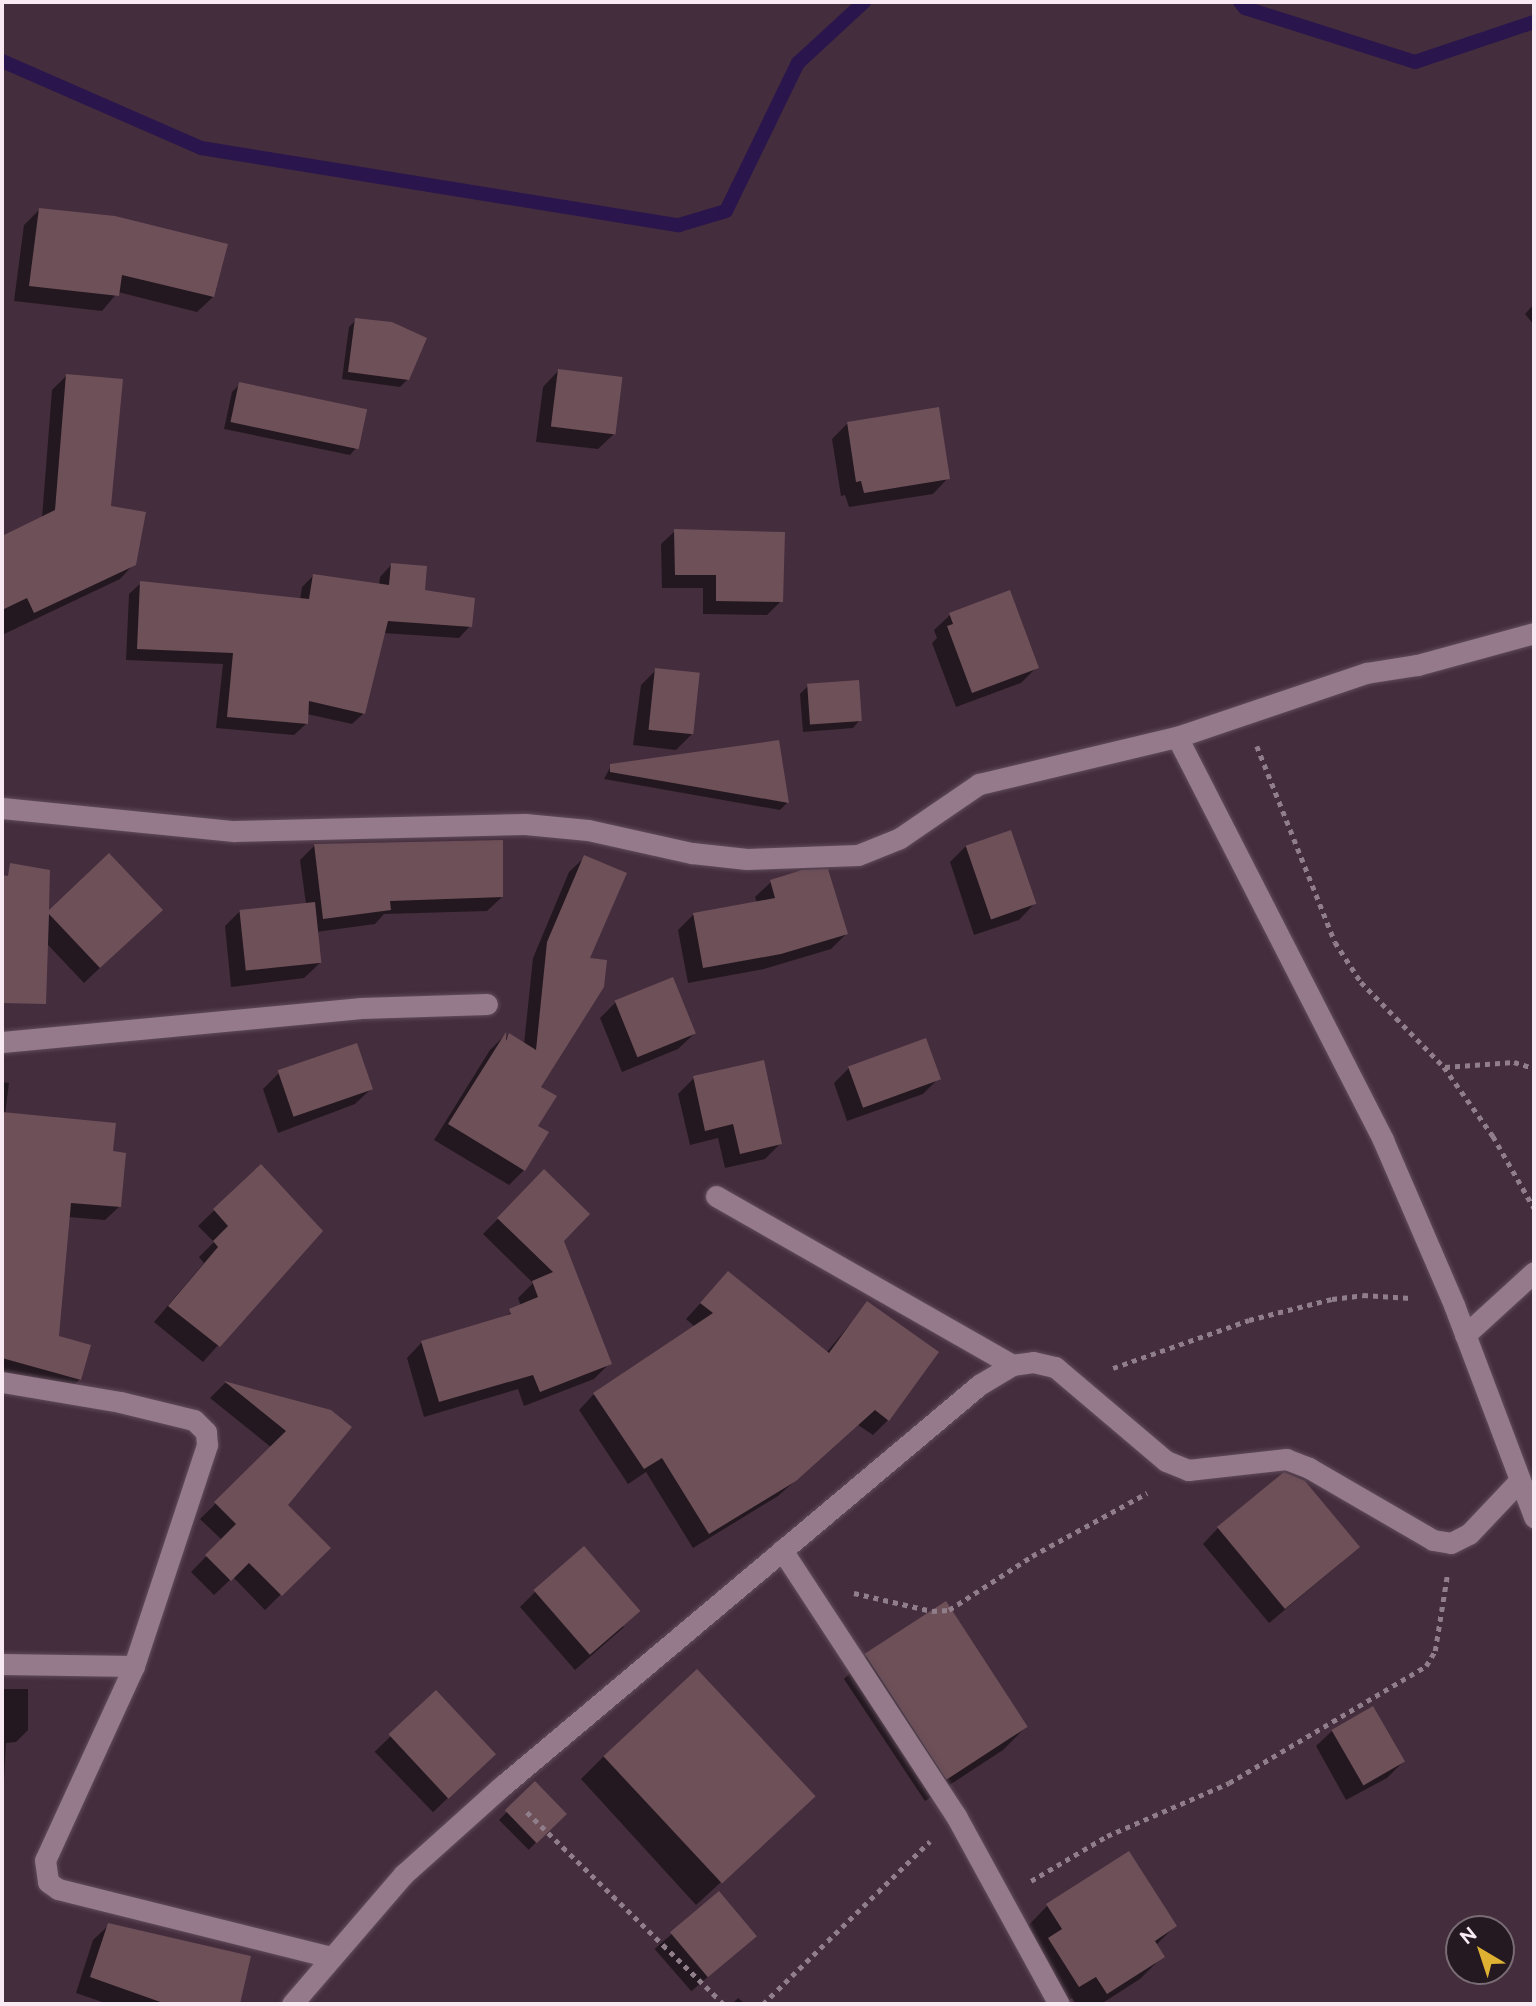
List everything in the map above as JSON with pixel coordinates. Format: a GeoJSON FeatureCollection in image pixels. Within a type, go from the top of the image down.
{"type":"FeatureCollection","features":[{"type":"Feature","properties":{"kind":"street"},"geometry":{"type":"LineString","coordinates":[[2,808],[234,831],[525,824],[588,830],[692,853],[797,859],[858,855],[881,848],[979,784],[1177,737],[1366,673],[1417,665],[1534,633]]}},
{"type":"Feature","properties":{"kind":"street"},"geometry":{"type":"LineString","coordinates":[[1177,737],[1383,1140],[1454,1305],[1534,1517]]}},
{"type":"Feature","properties":{"kind":"street"},"geometry":{"type":"LineString","coordinates":[[2,1042],[360,1008],[487,1004]]}},
{"type":"Feature","properties":{"kind":"street"},"geometry":{"type":"LineString","coordinates":[[716,1196],[1012,1365]]}},
{"type":"Feature","properties":{"kind":"street"},"geometry":{"type":"LineString","coordinates":[[1465,1335],[1534,1272]]}},
{"type":"Feature","properties":{"kind":"street"},"geometry":{"type":"LineString","coordinates":[[292,2004],[404,1874],[501,1787],[979,1385],[1012,1365],[1033,1362],[1055,1367],[1076,1381],[1166,1461],[1188,1471],[1286,1459],[1309,1468],[1433,1540],[1451,1543],[1468,1534],[1520,1480]]}},
{"type":"Feature","properties":{"kind":"street"},"geometry":{"type":"LineString","coordinates":[[2,1382],[132,1405],[194,1420],[206,1432],[207,1445],[134,1666],[45,1860],[48,1882],[58,1889],[330,1957]]}},
{"type":"Feature","properties":{"kind":"street"},"geometry":{"type":"LineString","coordinates":[[782,1550],[956,1816],[1059,2004]]}},
{"type":"Feature","properties":{"kind":"street"},"geometry":{"type":"LineString","coordinates":[[2,1664],[134,1666]]}},
{"type":"Feature","properties":{"kind":"path"},"geometry":{"type":"LineString","coordinates":[[1244,716],[1335,942],[1361,982],[1444,1068],[1493,1136],[1534,1208]]}},
{"type":"Feature","properties":{"kind":"path"},"geometry":{"type":"LineString","coordinates":[[1444,1068],[1514,1062],[1534,1068]]}},
{"type":"Feature","properties":{"kind":"path"},"geometry":{"type":"LineString","coordinates":[[1076,1381],[1249,1320],[1332,1299],[1394,1295],[1454,1305]]}},
{"type":"Feature","properties":{"kind":"path"},"geometry":{"type":"LineString","coordinates":[[804,1581],[932,1611],[949,1610],[1032,1556],[1188,1471]]}},
{"type":"Feature","properties":{"kind":"path"},"geometry":{"type":"LineString","coordinates":[[1003,1898],[1107,1836],[1229,1783],[1426,1666],[1435,1651],[1451,1543]]}},
{"type":"Feature","properties":{"kind":"path"},"geometry":{"type":"LineString","coordinates":[[501,1787],[724,2004]]}},
{"type":"Feature","properties":{"kind":"path"},"geometry":{"type":"LineString","coordinates":[[763,2004],[956,1816]]}},
{"type":"Feature","properties":{"kind":"building"},"geometry":{"type":"Polygon","coordinates":[[[39,208],[115,216],[228,244],[214,297],[122,275],[119,296],[29,286],[39,208]]]}},
{"type":"Feature","properties":{"kind":"building"},"geometry":{"type":"Polygon","coordinates":[[[355,318],[392,322],[427,338],[409,380],[348,372],[355,318]]]}},
{"type":"Feature","properties":{"kind":"building"},"geometry":{"type":"Polygon","coordinates":[[[558,369],[623,377],[615,434],[551,427],[558,369]]]}},
{"type":"Feature","properties":{"kind":"building"},"geometry":{"type":"Polygon","coordinates":[[[66,374],[123,379],[111,506],[146,512],[136,565],[34,613],[27,598],[2,610],[2,536],[55,510],[66,374]]]}},
{"type":"Feature","properties":{"kind":"building"},"geometry":{"type":"Polygon","coordinates":[[[239,382],[367,409],[359,449],[230,422],[239,382]]]}},
{"type":"Feature","properties":{"kind":"building"},"geometry":{"type":"Polygon","coordinates":[[[939,407],[950,479],[864,493],[861,481],[856,482],[847,422],[939,407]]]}},
{"type":"Feature","properties":{"kind":"building"},"geometry":{"type":"Polygon","coordinates":[[[674,529],[785,532],[783,602],[716,601],[716,575],[675,575],[674,529]]]}},
{"type":"Feature","properties":{"kind":"building"},"geometry":{"type":"Polygon","coordinates":[[[391,563],[427,566],[425,590],[475,598],[472,627],[388,621],[365,714],[309,701],[308,724],[227,717],[233,653],[137,649],[140,581],[309,599],[313,574],[389,585],[391,563]]]}},
{"type":"Feature","properties":{"kind":"building"},"geometry":{"type":"Polygon","coordinates":[[[1010,590],[1039,668],[972,693],[947,626],[953,624],[949,613],[1010,590]]]}},
{"type":"Feature","properties":{"kind":"building"},"geometry":{"type":"Polygon","coordinates":[[[655,668],[700,673],[693,734],[649,730],[655,668]]]}},
{"type":"Feature","properties":{"kind":"building"},"geometry":{"type":"Polygon","coordinates":[[[859,680],[862,721],[810,725],[807,684],[859,680]]]}},
{"type":"Feature","properties":{"kind":"building"},"geometry":{"type":"Polygon","coordinates":[[[779,740],[789,803],[610,772],[610,764],[779,740]]]}},
{"type":"Feature","properties":{"kind":"building"},"geometry":{"type":"Polygon","coordinates":[[[1011,830],[1036,904],[991,919],[966,846],[1011,830]]]}},
{"type":"Feature","properties":{"kind":"building"},"geometry":{"type":"Polygon","coordinates":[[[503,840],[503,897],[390,901],[391,910],[323,919],[314,844],[503,840]]]}},
{"type":"Feature","properties":{"kind":"building"},"geometry":{"type":"Polygon","coordinates":[[[109,853],[163,910],[100,968],[49,914],[46,1004],[2,1003],[2,875],[8,876],[10,863],[50,870],[49,910],[109,853]]]}},
{"type":"Feature","properties":{"kind":"building"},"geometry":{"type":"Polygon","coordinates":[[[584,855],[627,873],[590,958],[607,960],[604,987],[541,1087],[557,1096],[538,1126],[549,1132],[525,1171],[448,1124],[506,1032],[506,1041],[509,1033],[536,1050],[547,942],[584,855]]]}},
{"type":"Feature","properties":{"kind":"building"},"geometry":{"type":"Polygon","coordinates":[[[828,869],[848,934],[781,954],[703,968],[693,913],[775,898],[770,880],[802,870],[828,869]]]}},
{"type":"Feature","properties":{"kind":"building"},"geometry":{"type":"Polygon","coordinates":[[[315,902],[321,963],[246,971],[239,910],[315,902]]]}},
{"type":"Feature","properties":{"kind":"building"},"geometry":{"type":"Polygon","coordinates":[[[673,977],[696,1034],[637,1057],[615,1001],[673,977]]]}},
{"type":"Feature","properties":{"kind":"building"},"geometry":{"type":"Polygon","coordinates":[[[926,1038],[941,1079],[863,1108],[848,1066],[926,1038]]]}},
{"type":"Feature","properties":{"kind":"building"},"geometry":{"type":"Polygon","coordinates":[[[357,1043],[373,1089],[294,1117],[278,1070],[357,1043]]]}},
{"type":"Feature","properties":{"kind":"building"},"geometry":{"type":"Polygon","coordinates":[[[764,1060],[782,1144],[740,1154],[733,1124],[705,1131],[693,1076],[764,1060]]]}},
{"type":"Feature","properties":{"kind":"building"},"geometry":{"type":"Polygon","coordinates":[[[2,1112],[116,1123],[113,1151],[126,1153],[121,1207],[71,1203],[59,1336],[91,1345],[81,1380],[2,1358],[2,1112]]]}},
{"type":"Feature","properties":{"kind":"building"},"geometry":{"type":"Polygon","coordinates":[[[261,1164],[323,1231],[220,1347],[168,1306],[218,1247],[213,1241],[228,1226],[213,1209],[261,1164]]]}},
{"type":"Feature","properties":{"kind":"building"},"geometry":{"type":"Polygon","coordinates":[[[544,1169],[590,1214],[564,1241],[612,1364],[540,1392],[533,1375],[439,1402],[421,1341],[511,1314],[509,1309],[538,1297],[532,1281],[553,1272],[497,1218],[544,1169]]]}},
{"type":"Feature","properties":{"kind":"building"},"geometry":{"type":"Polygon","coordinates":[[[728,1271],[829,1353],[867,1301],[939,1352],[889,1421],[875,1410],[796,1481],[709,1534],[662,1458],[644,1469],[593,1393],[713,1313],[700,1303],[728,1271]]]}},
{"type":"Feature","properties":{"kind":"building"},"geometry":{"type":"Polygon","coordinates":[[[224,1381],[331,1410],[352,1427],[288,1505],[331,1548],[282,1596],[249,1563],[231,1581],[205,1555],[236,1524],[214,1502],[286,1431],[224,1381]]]}},
{"type":"Feature","properties":{"kind":"building"},"geometry":{"type":"Polygon","coordinates":[[[1284,1472],[1305,1481],[1360,1547],[1285,1609],[1217,1527],[1284,1472]]]}},
{"type":"Feature","properties":{"kind":"building"},"geometry":{"type":"Polygon","coordinates":[[[584,1546],[640,1611],[590,1655],[533,1590],[584,1546]]]}},
{"type":"Feature","properties":{"kind":"building"},"geometry":{"type":"Polygon","coordinates":[[[946,1601],[1028,1727],[946,1780],[865,1654],[946,1601]]]}},
{"type":"Feature","properties":{"kind":"building"},"geometry":{"type":"Polygon","coordinates":[[[697,1669],[816,1796],[722,1884],[603,1756],[697,1669]]]}},
{"type":"Feature","properties":{"kind":"building"},"geometry":{"type":"Polygon","coordinates":[[[436,1690],[496,1754],[448,1799],[388,1734],[436,1690]]]}},
{"type":"Feature","properties":{"kind":"building"},"geometry":{"type":"Polygon","coordinates":[[[1373,1706],[1405,1761],[1363,1785],[1331,1730],[1373,1706]]]}},
{"type":"Feature","properties":{"kind":"building"},"geometry":{"type":"Polygon","coordinates":[[[535,1781],[567,1814],[537,1843],[505,1810],[535,1781]]]}},
{"type":"Feature","properties":{"kind":"building"},"geometry":{"type":"Polygon","coordinates":[[[1129,1851],[1177,1926],[1155,1941],[1165,1957],[1107,1994],[1096,1977],[1079,1987],[1048,1938],[1062,1929],[1046,1904],[1129,1851]]]}},
{"type":"Feature","properties":{"kind":"building"},"geometry":{"type":"Polygon","coordinates":[[[719,1891],[757,1936],[708,1977],[670,1932],[719,1891]]]}},
{"type":"Feature","properties":{"kind":"building"},"geometry":{"type":"Polygon","coordinates":[[[108,1923],[251,1956],[240,2004],[166,2004],[90,1977],[108,1923]]]}},
{"type":"Feature","properties":{"kind":"waterway"},"geometry":{"type":"LineString","coordinates":[[2,61],[201,148],[679,225],[726,211],[798,63],[864,2]]}},
{"type":"Feature","properties":{"kind":"waterway"},"geometry":{"type":"LineString","coordinates":[[1240,2],[1245,8],[1415,62],[1534,22]]}}]}
